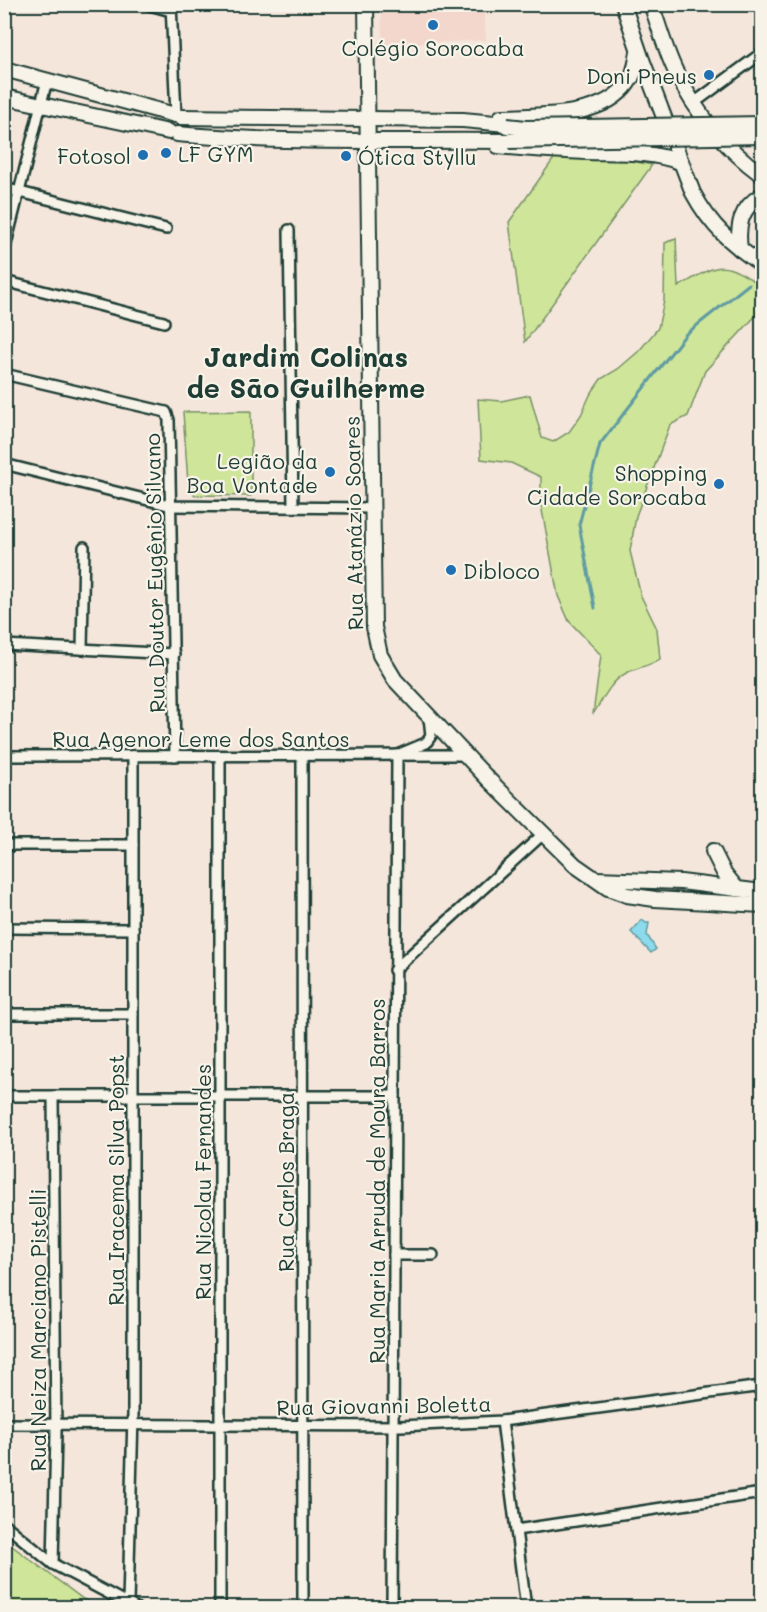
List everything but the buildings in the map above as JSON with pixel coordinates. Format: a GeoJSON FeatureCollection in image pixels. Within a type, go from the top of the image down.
{"type":"FeatureCollection","features":[{"type":"Feature","properties":{"kind":"main road","name":"Rua Atanázio Soares"},"geometry":{"type":"LineString","coordinates":[[366,4],[374,627],[380,655],[394,680],[489,780],[575,865],[608,888],[619,893],[655,900],[762,904]]}},
{"type":"Feature","properties":{"kind":"main road"},"geometry":{"type":"LineString","coordinates":[[623,4],[638,50],[693,193],[717,230],[762,265]]}},
{"type":"Feature","properties":{"kind":"main road"},"geometry":{"type":"LineString","coordinates":[[651,4],[674,68],[694,103],[723,142],[739,158],[762,175]]}},
{"type":"Feature","properties":{"kind":"main road"},"geometry":{"type":"LineString","coordinates":[[173,133],[166,129],[165,122],[169,117],[177,116],[463,120],[571,113],[598,105],[617,95],[629,82],[636,68],[638,50]]}},
{"type":"Feature","properties":{"kind":"main road"},"geometry":{"type":"LineString","coordinates":[[4,69],[177,116]]}},
{"type":"Feature","properties":{"kind":"main road"},"geometry":{"type":"LineString","coordinates":[[4,97],[173,133],[219,138],[509,141],[762,136]]}},
{"type":"Feature","properties":{"kind":"main road"},"geometry":{"type":"LineString","coordinates":[[463,120],[526,128],[762,124]]}},
{"type":"Feature","properties":{"kind":"main road"},"geometry":{"type":"LineString","coordinates":[[507,126],[664,120],[686,123],[707,131],[723,142]]}},
{"type":"Feature","properties":{"kind":"main road"},"geometry":{"type":"LineString","coordinates":[[478,141],[491,146],[543,151],[635,153],[670,158],[680,162]]}},
{"type":"Feature","properties":{"kind":"main road"},"geometry":{"type":"LineString","coordinates":[[739,158],[762,161]]}},
{"type":"Feature","properties":{"kind":"main road"},"geometry":{"type":"LineString","coordinates":[[740,249],[738,234],[740,219],[761,196]]}},
{"type":"Feature","properties":{"kind":"main road"},"geometry":{"type":"LineString","coordinates":[[713,851],[724,873],[737,889]]}},
{"type":"Feature","properties":{"kind":"main road"},"geometry":{"type":"LineString","coordinates":[[596,879],[702,884],[762,892]]}},
{"type":"Feature","properties":{"kind":"main road"},"geometry":{"type":"LineString","coordinates":[[674,900],[693,895],[702,884]]}},
{"type":"Feature","properties":{"kind":"street"},"geometry":{"type":"LineString","coordinates":[[146,4],[171,8],[177,116]]}},
{"type":"Feature","properties":{"kind":"street"},"geometry":{"type":"LineString","coordinates":[[694,103],[762,53]]}},
{"type":"Feature","properties":{"kind":"street"},"geometry":{"type":"LineString","coordinates":[[4,252],[46,80]]}},
{"type":"Feature","properties":{"kind":"street"},"geometry":{"type":"LineString","coordinates":[[4,188],[166,229]]}},
{"type":"Feature","properties":{"kind":"street"},"geometry":{"type":"LineString","coordinates":[[289,230],[293,507]]}},
{"type":"Feature","properties":{"kind":"street"},"geometry":{"type":"LineString","coordinates":[[4,281],[164,322]]}},
{"type":"Feature","properties":{"kind":"street","name":"Rua Doutor Eugênio Silvano"},"geometry":{"type":"LineString","coordinates":[[4,374],[166,412],[169,420],[172,506],[175,756]]}},
{"type":"Feature","properties":{"kind":"street"},"geometry":{"type":"LineString","coordinates":[[4,464],[172,506],[372,508]]}},
{"type":"Feature","properties":{"kind":"street"},"geometry":{"type":"LineString","coordinates":[[82,649],[84,547]]}},
{"type":"Feature","properties":{"kind":"street"},"geometry":{"type":"LineString","coordinates":[[4,645],[174,654]]}},
{"type":"Feature","properties":{"kind":"street","name":"Rua Agenor Leme dos Santos"},"geometry":{"type":"LineString","coordinates":[[397,755],[426,743],[431,736],[429,717]]}},
{"type":"Feature","properties":{"kind":"street","name":"Rua Maria Arruda de Moura Barros"},"geometry":{"type":"LineString","coordinates":[[392,1608],[397,755]]}},
{"type":"Feature","properties":{"kind":"street","name":"Rua Agenor Leme dos Santos"},"geometry":{"type":"LineString","coordinates":[[4,756],[467,755]]}},
{"type":"Feature","properties":{"kind":"street","name":"Rua Iracema Silva Popst"},"geometry":{"type":"LineString","coordinates":[[132,1606],[133,756]]}},
{"type":"Feature","properties":{"kind":"street","name":"Rua Nicolau Fernandes"},"geometry":{"type":"LineString","coordinates":[[220,756],[220,1608]]}},
{"type":"Feature","properties":{"kind":"street","name":"Rua Carlos Braga"},"geometry":{"type":"LineString","coordinates":[[302,756],[303,1608]]}},
{"type":"Feature","properties":{"kind":"street"},"geometry":{"type":"LineString","coordinates":[[394,970],[543,834]]}},
{"type":"Feature","properties":{"kind":"street"},"geometry":{"type":"LineString","coordinates":[[4,845],[133,845]]}},
{"type":"Feature","properties":{"kind":"street"},"geometry":{"type":"LineString","coordinates":[[4,928],[133,929]]}},
{"type":"Feature","properties":{"kind":"street"},"geometry":{"type":"LineString","coordinates":[[4,1014],[133,1014]]}},
{"type":"Feature","properties":{"kind":"street"},"geometry":{"type":"LineString","coordinates":[[4,1096],[395,1096]]}},
{"type":"Feature","properties":{"kind":"street","name":"Rua Neiza Marciano Pistelli"},"geometry":{"type":"LineString","coordinates":[[53,1096],[56,1424],[53,1564]]}},
{"type":"Feature","properties":{"kind":"street"},"geometry":{"type":"LineString","coordinates":[[394,1255],[433,1255]]}},
{"type":"Feature","properties":{"kind":"street","name":"Rua Giovanni Boletta"},"geometry":{"type":"LineString","coordinates":[[4,1424],[393,1426],[502,1421],[762,1386]]}},
{"type":"Feature","properties":{"kind":"street"},"geometry":{"type":"LineString","coordinates":[[502,1421],[526,1608]]}},
{"type":"Feature","properties":{"kind":"street"},"geometry":{"type":"LineString","coordinates":[[516,1530],[762,1493]]}},
{"type":"Feature","properties":{"kind":"street"},"geometry":{"type":"LineString","coordinates":[[4,1524],[53,1564],[132,1606]]}},
{"type":"Feature","properties":{"kind":"street"},"geometry":{"type":"LineString","coordinates":[[756,1608],[762,1606]]}},
{"type":"Feature","properties":{"kind":"shaded area","name":"Colégio Sorocaba"},"geometry":{"type":"Polygon","coordinates":[[[381,5],[484,5],[486,40],[382,45],[381,5]]]}},
{"type":"Feature","properties":{"kind":"green space"},"geometry":{"type":"Polygon","coordinates":[[[555,157],[622,159],[652,165],[525,342],[509,222],[555,157]]]}},
{"type":"Feature","properties":{"kind":"green space"},"geometry":{"type":"Polygon","coordinates":[[[676,238],[678,287],[712,269],[728,268],[762,286],[762,309],[705,371],[688,416],[670,425],[636,516],[630,551],[641,596],[657,629],[660,659],[618,678],[593,714],[601,655],[569,621],[558,596],[541,505],[541,477],[511,463],[481,459],[478,399],[501,401],[530,395],[542,438],[553,442],[569,432],[601,379],[618,369],[639,351],[658,328],[664,301],[665,243],[676,238]]]}},
{"type":"Feature","properties":{"kind":"green space"},"geometry":{"type":"Polygon","coordinates":[[[251,411],[251,496],[195,495],[188,483],[183,412],[251,411]]]}},
{"type":"Feature","properties":{"kind":"green space"},"geometry":{"type":"Polygon","coordinates":[[[4,1540],[83,1599],[101,1607],[5,1607],[4,1540]]]}},
{"type":"Feature","properties":{"kind":"water"},"geometry":{"type":"Polygon","coordinates":[[[642,920],[649,923],[647,935],[656,949],[651,953],[631,932],[642,920]]]}},
{"type":"Feature","properties":{"kind":"waterway"},"geometry":{"type":"LineString","coordinates":[[595,608],[579,525],[600,444],[686,334],[749,284]]}},
{"type":"Feature","properties":{"kind":"waterway"},"geometry":{"type":"LineString","coordinates":[[4,1600],[15,1608]]}},
{"type":"Feature","properties":{"kind":"place","name":"Colégio Sorocaba"},"geometry":{"type":"Point","coordinates":[433,25]}},
{"type":"Feature","properties":{"kind":"place","name":"Doni Pneus"},"geometry":{"type":"Point","coordinates":[709,75]}},
{"type":"Feature","properties":{"kind":"place","name":"LF GYM"},"geometry":{"type":"Point","coordinates":[166,153]}},
{"type":"Feature","properties":{"kind":"place","name":"Fotosol"},"geometry":{"type":"Point","coordinates":[143,155]}},
{"type":"Feature","properties":{"kind":"place","name":"Ótica Styllu"},"geometry":{"type":"Point","coordinates":[346,156]}},
{"type":"Feature","properties":{"kind":"place","name":"Legião da Boa Vontade"},"geometry":{"type":"Point","coordinates":[330,472]}},
{"type":"Feature","properties":{"kind":"place","name":"Shopping Cidade Sorocaba"},"geometry":{"type":"Point","coordinates":[719,484]}},
{"type":"Feature","properties":{"kind":"place","name":"Dibloco"},"geometry":{"type":"Point","coordinates":[451,570]}},
{"type":"Feature","properties":{"kind":"district","name":"Jardim Colinas de São Guilherme"},"geometry":{"type":"Point","coordinates":[306,372]}}]}
